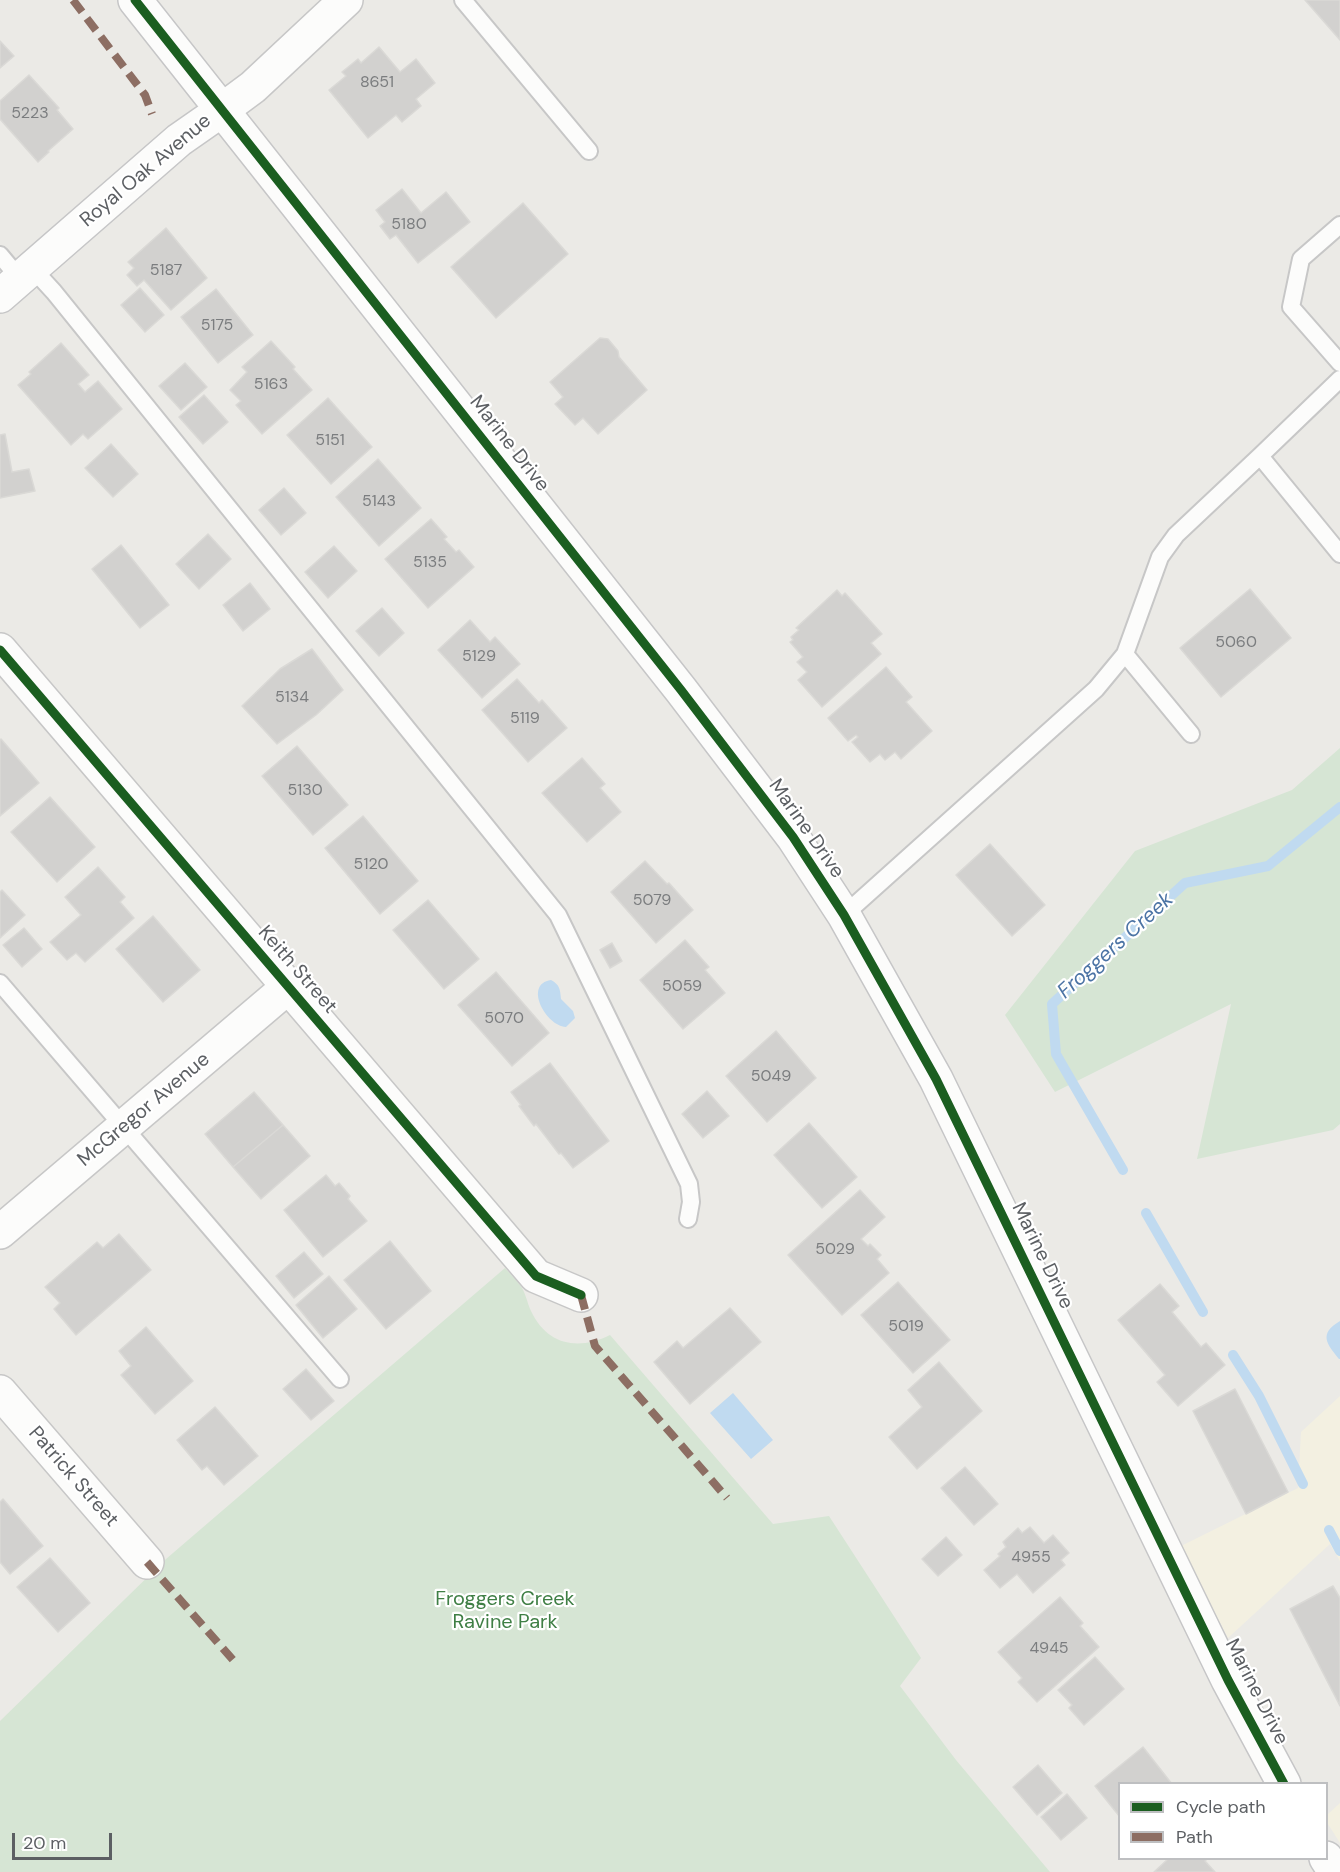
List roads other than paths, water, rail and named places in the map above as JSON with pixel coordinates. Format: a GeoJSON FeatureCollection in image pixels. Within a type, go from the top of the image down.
{"type":"FeatureCollection","features":[{"type":"Feature","properties":{"kind":"street","name":"Marine Drive"},"geometry":{"type":"LineString","coordinates":[[135,0],[681,690],[793,837],[844,915],[936,1079],[1228,1680],[1283,1782]]}},
{"type":"Feature","properties":{"kind":"street","name":"Royal Oak Avenue"},"geometry":{"type":"LineString","coordinates":[[13,275],[179,140],[253,87],[346,0]]}},
{"type":"Feature","properties":{"kind":"street","name":"Keith Street"},"geometry":{"type":"LineString","coordinates":[[0,651],[536,1276],[581,1295]]}},
{"type":"Feature","properties":{"kind":"street","name":"McGregor Avenue"},"geometry":{"type":"LineString","coordinates":[[0,1232],[288,987]]}},
{"type":"Feature","properties":{"kind":"street","name":"Patrick Street"},"geometry":{"type":"LineString","coordinates":[[0,1392],[147,1562]]}},
{"type":"Feature","properties":{"kind":"lane"},"geometry":{"type":"LineString","coordinates":[[463,0],[589,151]]}},
{"type":"Feature","properties":{"kind":"lane"},"geometry":{"type":"LineString","coordinates":[[1340,225],[1301,259],[1292,307],[1340,363]]}},
{"type":"Feature","properties":{"kind":"lane"},"geometry":{"type":"LineString","coordinates":[[13,275],[69,311],[558,915],[689,1184],[691,1202],[688,1219]]}},
{"type":"Feature","properties":{"kind":"lane"},"geometry":{"type":"LineString","coordinates":[[844,915],[1096,689],[1125,654],[1160,557],[1176,535],[1340,379]]}},
{"type":"Feature","properties":{"kind":"lane"},"geometry":{"type":"LineString","coordinates":[[1260,456],[1340,554]]}},
{"type":"Feature","properties":{"kind":"lane"},"geometry":{"type":"LineString","coordinates":[[1125,654],[1191,734]]}},
{"type":"Feature","properties":{"kind":"lane"},"geometry":{"type":"LineString","coordinates":[[0,983],[340,1379]]}},
{"type":"Feature","properties":{"kind":"water"},"geometry":{"type":"Polygon","coordinates":[[[551,980],[559,988],[561,999],[573,1011],[575,1018],[566,1027],[551,1020],[540,1005],[539,989],[543,983],[551,980]]]}},
{"type":"Feature","properties":{"kind":"water"},"geometry":{"type":"Polygon","coordinates":[[[1340,1321],[1339,1359],[1328,1344],[1327,1335],[1329,1330],[1340,1321]]]}},
{"type":"Feature","properties":{"kind":"water"},"geometry":{"type":"Polygon","coordinates":[[[733,1393],[773,1440],[751,1459],[710,1413],[733,1393]]]}},
{"type":"Feature","properties":{"kind":"waterway","name":"Froggers Creek"},"geometry":{"type":"LineString","coordinates":[[1123,1170],[1056,1054],[1052,1004],[1185,883],[1268,866],[1340,807]]}},
{"type":"Feature","properties":{"kind":"waterway"},"geometry":{"type":"LineString","coordinates":[[1146,1213],[1203,1312]]}},
{"type":"Feature","properties":{"kind":"waterway"},"geometry":{"type":"LineString","coordinates":[[1233,1355],[1259,1396],[1303,1484]]}},
{"type":"Feature","properties":{"kind":"waterway"},"geometry":{"type":"LineString","coordinates":[[1329,1530],[1340,1551]]}},
{"type":"Feature","properties":{"kind":"park label","name":"Froggers Creek Ravine Park"},"geometry":{"type":"Point","coordinates":[505,1612]}}]}
